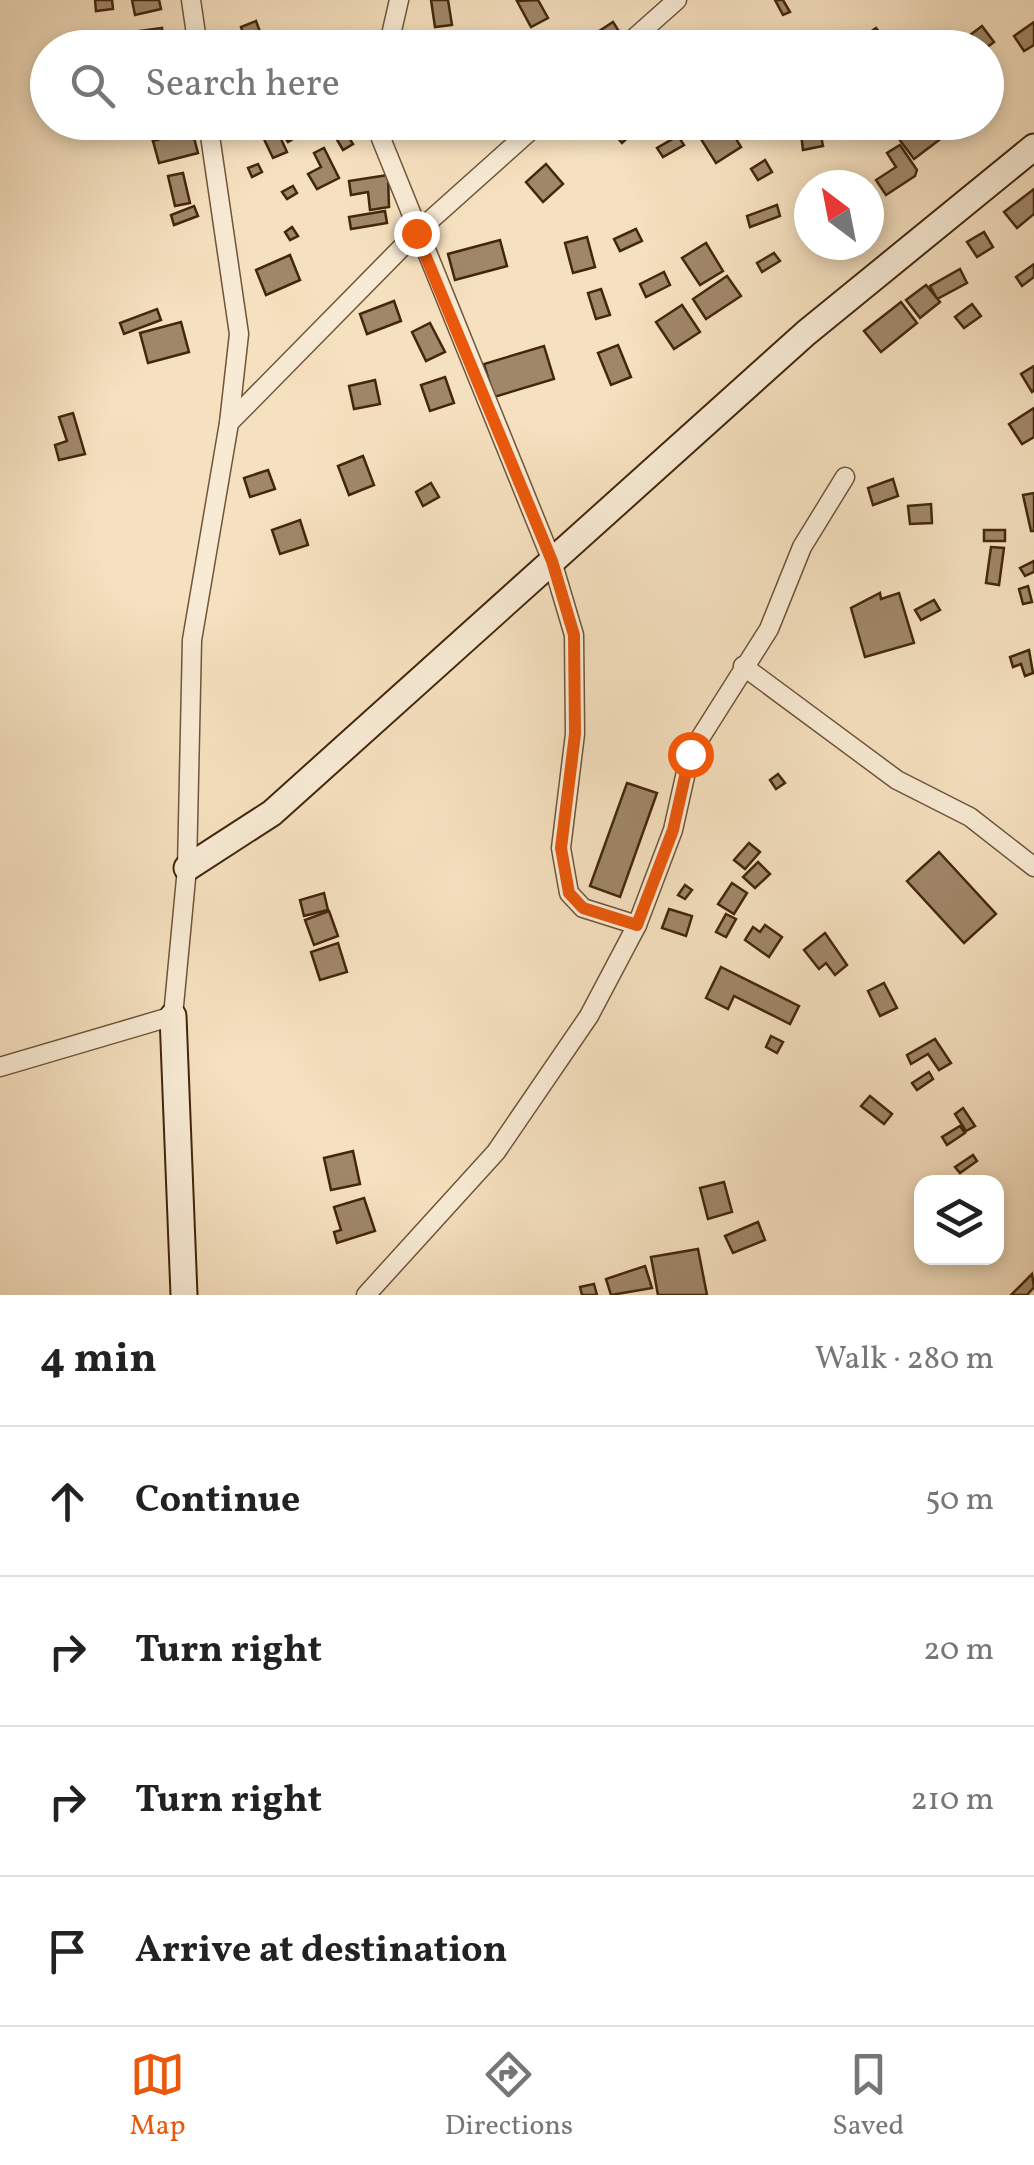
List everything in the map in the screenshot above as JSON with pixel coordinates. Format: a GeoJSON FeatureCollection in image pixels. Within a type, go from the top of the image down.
{"type":"FeatureCollection","features":[{"type":"Feature","properties":{"kind":"street"},"geometry":{"type":"LineString","coordinates":[[191,0],[195,30]]}},
{"type":"Feature","properties":{"kind":"street"},"geometry":{"type":"LineString","coordinates":[[392,30],[399,0]]}},
{"type":"Feature","properties":{"kind":"street"},"geometry":{"type":"LineString","coordinates":[[644,30],[676,0]]}},
{"type":"Feature","properties":{"kind":"street"},"geometry":{"type":"LineString","coordinates":[[184,1295],[173,1016],[187,868],[192,640],[230,423],[239,334],[211,140]]}},
{"type":"Feature","properties":{"kind":"street"},"geometry":{"type":"LineString","coordinates":[[381,140],[552,561],[574,635],[575,734],[561,848],[569,893],[583,908],[637,925]]}},
{"type":"Feature","properties":{"kind":"street"},"geometry":{"type":"LineString","coordinates":[[230,423],[416,233],[520,140]]}},
{"type":"Feature","properties":{"kind":"street"},"geometry":{"type":"LineString","coordinates":[[187,868],[272,813],[806,333],[1034,147]]}},
{"type":"Feature","properties":{"kind":"street"},"geometry":{"type":"LineString","coordinates":[[366,1295],[496,1152],[589,1016],[637,925],[673,830],[690,754],[769,628],[802,547],[845,477]]}},
{"type":"Feature","properties":{"kind":"street"},"geometry":{"type":"LineString","coordinates":[[744,666],[897,780],[970,818],[1034,867]]}},
{"type":"Feature","properties":{"kind":"street"},"geometry":{"type":"LineString","coordinates":[[0,1067],[173,1016]]}},
{"type":"Feature","properties":{"kind":"building"},"geometry":{"type":"Polygon","coordinates":[[[95,0],[112,0],[113,9],[96,11],[95,0]]]}},
{"type":"Feature","properties":{"kind":"building"},"geometry":{"type":"Polygon","coordinates":[[[132,0],[159,0],[161,9],[135,15],[132,0]]]}},
{"type":"Feature","properties":{"kind":"building"},"geometry":{"type":"Polygon","coordinates":[[[431,0],[448,0],[452,25],[435,27],[431,0]]]}},
{"type":"Feature","properties":{"kind":"building"},"geometry":{"type":"Polygon","coordinates":[[[538,0],[548,18],[531,27],[517,1],[538,0]]]}},
{"type":"Feature","properties":{"kind":"building"},"geometry":{"type":"Polygon","coordinates":[[[775,0],[783,0],[790,12],[783,15],[775,0]]]}},
{"type":"Feature","properties":{"kind":"building"},"geometry":{"type":"Polygon","coordinates":[[[256,21],[259,30],[242,30],[241,27],[256,21]]]}},
{"type":"Feature","properties":{"kind":"building"},"geometry":{"type":"Polygon","coordinates":[[[613,22],[618,30],[601,30],[613,22]]]}},
{"type":"Feature","properties":{"kind":"building"},"geometry":{"type":"Polygon","coordinates":[[[1034,22],[1034,45],[1024,51],[1014,36],[1034,22]]]}},
{"type":"Feature","properties":{"kind":"building"},"geometry":{"type":"Polygon","coordinates":[[[195,140],[198,153],[159,163],[153,141],[195,140]]]}},
{"type":"Feature","properties":{"kind":"building"},"geometry":{"type":"Polygon","coordinates":[[[264,140],[282,140],[287,152],[273,158],[264,140]]]}},
{"type":"Feature","properties":{"kind":"building"},"geometry":{"type":"Polygon","coordinates":[[[337,140],[350,140],[353,144],[343,150],[337,140]]]}},
{"type":"Feature","properties":{"kind":"building"},"geometry":{"type":"Polygon","coordinates":[[[671,140],[681,140],[684,145],[663,157],[657,148],[671,140]]]}},
{"type":"Feature","properties":{"kind":"building"},"geometry":{"type":"Polygon","coordinates":[[[702,140],[737,140],[741,147],[716,163],[702,140]]]}},
{"type":"Feature","properties":{"kind":"building"},"geometry":{"type":"Polygon","coordinates":[[[802,140],[822,140],[823,146],[803,150],[802,140]]]}},
{"type":"Feature","properties":{"kind":"building"},"geometry":{"type":"Polygon","coordinates":[[[900,140],[939,140],[914,159],[900,140]]]}},
{"type":"Feature","properties":{"kind":"building"},"geometry":{"type":"Polygon","coordinates":[[[900,145],[917,170],[915,176],[886,195],[884,175],[896,167],[887,153],[900,145]]]}},
{"type":"Feature","properties":{"kind":"building"},"geometry":{"type":"Polygon","coordinates":[[[324,148],[339,178],[317,189],[308,174],[321,167],[314,153],[324,148]]]}},
{"type":"Feature","properties":{"kind":"building"},"geometry":{"type":"Polygon","coordinates":[[[765,160],[772,172],[758,180],[751,169],[765,160]]]}},
{"type":"Feature","properties":{"kind":"building"},"geometry":{"type":"Polygon","coordinates":[[[258,164],[262,172],[252,177],[248,168],[258,164]]]}},
{"type":"Feature","properties":{"kind":"building"},"geometry":{"type":"Polygon","coordinates":[[[546,164],[563,184],[543,202],[526,182],[546,164]]]}},
{"type":"Feature","properties":{"kind":"building"},"geometry":{"type":"Polygon","coordinates":[[[183,173],[190,203],[175,206],[168,176],[183,173]]]}},
{"type":"Feature","properties":{"kind":"building"},"geometry":{"type":"Polygon","coordinates":[[[388,175],[389,207],[370,210],[368,192],[351,195],[349,181],[388,175]]]}},
{"type":"Feature","properties":{"kind":"building"},"geometry":{"type":"Polygon","coordinates":[[[293,186],[297,193],[287,199],[282,192],[293,186]]]}},
{"type":"Feature","properties":{"kind":"building"},"geometry":{"type":"Polygon","coordinates":[[[1034,189],[1034,214],[1017,228],[1004,212],[1034,189]]]}},
{"type":"Feature","properties":{"kind":"building"},"geometry":{"type":"Polygon","coordinates":[[[777,205],[780,216],[750,227],[747,216],[777,205]]]}},
{"type":"Feature","properties":{"kind":"building"},"geometry":{"type":"Polygon","coordinates":[[[194,206],[198,216],[174,225],[171,215],[194,206]]]}},
{"type":"Feature","properties":{"kind":"building"},"geometry":{"type":"Polygon","coordinates":[[[385,211],[387,223],[351,229],[349,217],[385,211]]]}},
{"type":"Feature","properties":{"kind":"building"},"geometry":{"type":"Polygon","coordinates":[[[292,227],[298,236],[290,240],[285,232],[292,227]]]}},
{"type":"Feature","properties":{"kind":"building"},"geometry":{"type":"Polygon","coordinates":[[[636,229],[642,241],[620,251],[614,239],[636,229]]]}},
{"type":"Feature","properties":{"kind":"building"},"geometry":{"type":"Polygon","coordinates":[[[984,232],[993,247],[977,257],[967,242],[984,232]]]}},
{"type":"Feature","properties":{"kind":"building"},"geometry":{"type":"Polygon","coordinates":[[[587,237],[595,267],[573,273],[565,243],[587,237]]]}},
{"type":"Feature","properties":{"kind":"building"},"geometry":{"type":"Polygon","coordinates":[[[500,240],[507,266],[455,280],[448,254],[500,240]]]}},
{"type":"Feature","properties":{"kind":"building"},"geometry":{"type":"Polygon","coordinates":[[[706,243],[723,271],[700,285],[682,258],[706,243]]]}},
{"type":"Feature","properties":{"kind":"building"},"geometry":{"type":"Polygon","coordinates":[[[774,253],[780,261],[762,272],[757,263],[774,253]]]}},
{"type":"Feature","properties":{"kind":"building"},"geometry":{"type":"Polygon","coordinates":[[[290,255],[300,280],[266,295],[256,270],[290,255]]]}},
{"type":"Feature","properties":{"kind":"building"},"geometry":{"type":"Polygon","coordinates":[[[1034,264],[1034,277],[1022,286],[1016,277],[1034,264]]]}},
{"type":"Feature","properties":{"kind":"building"},"geometry":{"type":"Polygon","coordinates":[[[960,269],[967,283],[937,299],[930,286],[960,269]]]}},
{"type":"Feature","properties":{"kind":"building"},"geometry":{"type":"Polygon","coordinates":[[[664,272],[670,285],[646,297],[640,284],[664,272]]]}},
{"type":"Feature","properties":{"kind":"building"},"geometry":{"type":"Polygon","coordinates":[[[727,276],[741,296],[706,319],[693,299],[727,276]]]}},
{"type":"Feature","properties":{"kind":"building"},"geometry":{"type":"Polygon","coordinates":[[[926,285],[940,302],[920,318],[906,300],[926,285]]]}},
{"type":"Feature","properties":{"kind":"building"},"geometry":{"type":"Polygon","coordinates":[[[601,289],[610,315],[596,319],[588,293],[601,289]]]}},
{"type":"Feature","properties":{"kind":"building"},"geometry":{"type":"Polygon","coordinates":[[[394,301],[401,321],[367,334],[360,314],[394,301]]]}},
{"type":"Feature","properties":{"kind":"building"},"geometry":{"type":"Polygon","coordinates":[[[901,302],[917,323],[881,352],[864,331],[901,302]]]}},
{"type":"Feature","properties":{"kind":"building"},"geometry":{"type":"Polygon","coordinates":[[[972,304],[981,316],[964,328],[955,317],[972,304]]]}},
{"type":"Feature","properties":{"kind":"building"},"geometry":{"type":"Polygon","coordinates":[[[682,305],[700,332],[674,349],[656,322],[682,305]]]}},
{"type":"Feature","properties":{"kind":"building"},"geometry":{"type":"Polygon","coordinates":[[[157,309],[161,320],[124,334],[120,323],[157,309]]]}},
{"type":"Feature","properties":{"kind":"building"},"geometry":{"type":"Polygon","coordinates":[[[181,322],[189,352],[148,363],[140,333],[181,322]]]}},
{"type":"Feature","properties":{"kind":"building"},"geometry":{"type":"Polygon","coordinates":[[[430,323],[445,352],[426,361],[412,332],[430,323]]]}},
{"type":"Feature","properties":{"kind":"building"},"geometry":{"type":"Polygon","coordinates":[[[618,345],[631,377],[611,385],[598,353],[618,345]]]}},
{"type":"Feature","properties":{"kind":"building"},"geometry":{"type":"Polygon","coordinates":[[[544,346],[554,379],[494,397],[484,364],[544,346]]]}},
{"type":"Feature","properties":{"kind":"building"},"geometry":{"type":"Polygon","coordinates":[[[1034,366],[1034,390],[1032,392],[1021,374],[1034,366]]]}},
{"type":"Feature","properties":{"kind":"building"},"geometry":{"type":"Polygon","coordinates":[[[445,377],[454,403],[430,411],[421,385],[445,377]]]}},
{"type":"Feature","properties":{"kind":"building"},"geometry":{"type":"Polygon","coordinates":[[[375,380],[380,404],[354,409],[349,386],[375,380]]]}},
{"type":"Feature","properties":{"kind":"building"},"geometry":{"type":"Polygon","coordinates":[[[1034,408],[1034,437],[1022,444],[1009,424],[1034,408]]]}},
{"type":"Feature","properties":{"kind":"building"},"geometry":{"type":"Polygon","coordinates":[[[73,413],[85,454],[59,460],[55,445],[67,441],[59,417],[73,413]]]}},
{"type":"Feature","properties":{"kind":"building"},"geometry":{"type":"Polygon","coordinates":[[[363,456],[374,485],[349,495],[338,466],[363,456]]]}},
{"type":"Feature","properties":{"kind":"building"},"geometry":{"type":"Polygon","coordinates":[[[268,470],[275,489],[250,497],[244,478],[268,470]]]}},
{"type":"Feature","properties":{"kind":"building"},"geometry":{"type":"Polygon","coordinates":[[[893,479],[898,496],[873,505],[868,488],[893,479]]]}},
{"type":"Feature","properties":{"kind":"building"},"geometry":{"type":"Polygon","coordinates":[[[431,483],[439,497],[423,506],[416,492],[431,483]]]}},
{"type":"Feature","properties":{"kind":"building"},"geometry":{"type":"Polygon","coordinates":[[[1034,493],[1034,531],[1031,531],[1023,495],[1034,493]]]}},
{"type":"Feature","properties":{"kind":"building"},"geometry":{"type":"Polygon","coordinates":[[[931,504],[932,523],[910,524],[908,506],[931,504]]]}},
{"type":"Feature","properties":{"kind":"building"},"geometry":{"type":"Polygon","coordinates":[[[300,520],[308,545],[280,554],[272,530],[300,520]]]}},
{"type":"Feature","properties":{"kind":"building"},"geometry":{"type":"Polygon","coordinates":[[[984,530],[1005,530],[1005,541],[984,541],[984,530]]]}},
{"type":"Feature","properties":{"kind":"building"},"geometry":{"type":"Polygon","coordinates":[[[991,547],[1004,548],[999,585],[986,583],[991,547]]]}},
{"type":"Feature","properties":{"kind":"building"},"geometry":{"type":"Polygon","coordinates":[[[1034,561],[1034,572],[1025,576],[1020,568],[1034,561]]]}},
{"type":"Feature","properties":{"kind":"building"},"geometry":{"type":"Polygon","coordinates":[[[1028,586],[1032,602],[1023,604],[1019,589],[1028,586]]]}},
{"type":"Feature","properties":{"kind":"building"},"geometry":{"type":"Polygon","coordinates":[[[880,593],[881,599],[899,593],[914,643],[865,657],[851,608],[880,593]]]}},
{"type":"Feature","properties":{"kind":"building"},"geometry":{"type":"Polygon","coordinates":[[[934,600],[940,610],[921,620],[915,610],[934,600]]]}},
{"type":"Feature","properties":{"kind":"building"},"geometry":{"type":"Polygon","coordinates":[[[1029,650],[1033,673],[1025,676],[1021,664],[1013,667],[1010,657],[1029,650]]]}},
{"type":"Feature","properties":{"kind":"building"},"geometry":{"type":"Polygon","coordinates":[[[778,774],[785,783],[776,789],[770,780],[778,774]]]}},
{"type":"Feature","properties":{"kind":"building"},"geometry":{"type":"Polygon","coordinates":[[[627,783],[657,793],[620,897],[590,886],[627,783]]]}},
{"type":"Feature","properties":{"kind":"building"},"geometry":{"type":"Polygon","coordinates":[[[749,843],[760,852],[745,869],[734,860],[749,843]]]}},
{"type":"Feature","properties":{"kind":"building"},"geometry":{"type":"Polygon","coordinates":[[[939,852],[996,914],[964,943],[907,881],[939,852]]]}},
{"type":"Feature","properties":{"kind":"building"},"geometry":{"type":"Polygon","coordinates":[[[758,862],[770,874],[755,888],[743,877],[758,862]]]}},
{"type":"Feature","properties":{"kind":"building"},"geometry":{"type":"Polygon","coordinates":[[[732,883],[747,893],[734,914],[718,904],[732,883]]]}},
{"type":"Feature","properties":{"kind":"building"},"geometry":{"type":"Polygon","coordinates":[[[685,885],[692,890],[685,899],[678,895],[685,885]]]}},
{"type":"Feature","properties":{"kind":"building"},"geometry":{"type":"Polygon","coordinates":[[[324,893],[328,910],[304,916],[300,900],[324,893]]]}},
{"type":"Feature","properties":{"kind":"building"},"geometry":{"type":"Polygon","coordinates":[[[669,909],[692,916],[686,936],[662,928],[669,909]]]}},
{"type":"Feature","properties":{"kind":"building"},"geometry":{"type":"Polygon","coordinates":[[[329,911],[338,936],[314,945],[305,920],[329,911]]]}},
{"type":"Feature","properties":{"kind":"building"},"geometry":{"type":"Polygon","coordinates":[[[726,914],[736,919],[726,937],[716,932],[726,914]]]}},
{"type":"Feature","properties":{"kind":"building"},"geometry":{"type":"Polygon","coordinates":[[[765,925],[782,937],[769,957],[745,940],[753,927],[760,932],[765,925]]]}},
{"type":"Feature","properties":{"kind":"building"},"geometry":{"type":"Polygon","coordinates":[[[825,933],[847,965],[835,975],[826,963],[819,969],[804,950],[825,933]]]}},
{"type":"Feature","properties":{"kind":"building"},"geometry":{"type":"Polygon","coordinates":[[[338,943],[347,972],[320,980],[311,952],[338,943]]]}},
{"type":"Feature","properties":{"kind":"building"},"geometry":{"type":"Polygon","coordinates":[[[721,967],[799,1006],[790,1024],[734,996],[728,1009],[706,998],[721,967]]]}},
{"type":"Feature","properties":{"kind":"building"},"geometry":{"type":"Polygon","coordinates":[[[884,983],[897,1008],[880,1016],[868,991],[884,983]]]}},
{"type":"Feature","properties":{"kind":"building"},"geometry":{"type":"Polygon","coordinates":[[[771,1036],[783,1042],[777,1053],[766,1047],[771,1036]]]}},
{"type":"Feature","properties":{"kind":"building"},"geometry":{"type":"Polygon","coordinates":[[[935,1039],[951,1063],[939,1070],[928,1054],[911,1064],[907,1055],[935,1039]]]}},
{"type":"Feature","properties":{"kind":"building"},"geometry":{"type":"Polygon","coordinates":[[[929,1072],[933,1079],[917,1090],[912,1083],[929,1072]]]}},
{"type":"Feature","properties":{"kind":"building"},"geometry":{"type":"Polygon","coordinates":[[[870,1096],[892,1114],[884,1124],[861,1106],[870,1096]]]}},
{"type":"Feature","properties":{"kind":"building"},"geometry":{"type":"Polygon","coordinates":[[[963,1108],[975,1126],[966,1131],[955,1114],[963,1108]]]}},
{"type":"Feature","properties":{"kind":"building"},"geometry":{"type":"Polygon","coordinates":[[[960,1126],[965,1133],[947,1145],[942,1137],[960,1126]]]}},
{"type":"Feature","properties":{"kind":"building"},"geometry":{"type":"Polygon","coordinates":[[[353,1151],[360,1184],[331,1190],[324,1158],[353,1151]]]}},
{"type":"Feature","properties":{"kind":"building"},"geometry":{"type":"Polygon","coordinates":[[[973,1155],[977,1161],[960,1173],[955,1167],[973,1155]]]}},
{"type":"Feature","properties":{"kind":"building"},"geometry":{"type":"Polygon","coordinates":[[[724,1182],[732,1212],[708,1219],[700,1188],[724,1182]]]}},
{"type":"Feature","properties":{"kind":"building"},"geometry":{"type":"Polygon","coordinates":[[[364,1198],[375,1231],[337,1243],[334,1232],[341,1230],[334,1207],[364,1198]]]}},
{"type":"Feature","properties":{"kind":"building"},"geometry":{"type":"Polygon","coordinates":[[[758,1222],[765,1240],[733,1253],[725,1236],[758,1222]]]}},
{"type":"Feature","properties":{"kind":"building"},"geometry":{"type":"Polygon","coordinates":[[[698,1249],[707,1295],[658,1295],[651,1257],[698,1249]]]}},
{"type":"Feature","properties":{"kind":"building"},"geometry":{"type":"Polygon","coordinates":[[[645,1266],[652,1288],[611,1295],[606,1279],[645,1266]]]}},
{"type":"Feature","properties":{"kind":"building"},"geometry":{"type":"Polygon","coordinates":[[[1032,1274],[1034,1287],[1027,1295],[1011,1295],[1032,1274]]]}},
{"type":"Feature","properties":{"kind":"building"},"geometry":{"type":"Polygon","coordinates":[[[594,1284],[597,1295],[582,1295],[580,1287],[594,1284]]]}},
{"type":"Feature","properties":{"kind":"route"},"geometry":{"type":"LineString","coordinates":[[416,233],[552,561],[574,635],[575,734],[561,848],[569,893],[583,908],[637,925],[673,830],[690,754]]}}]}
